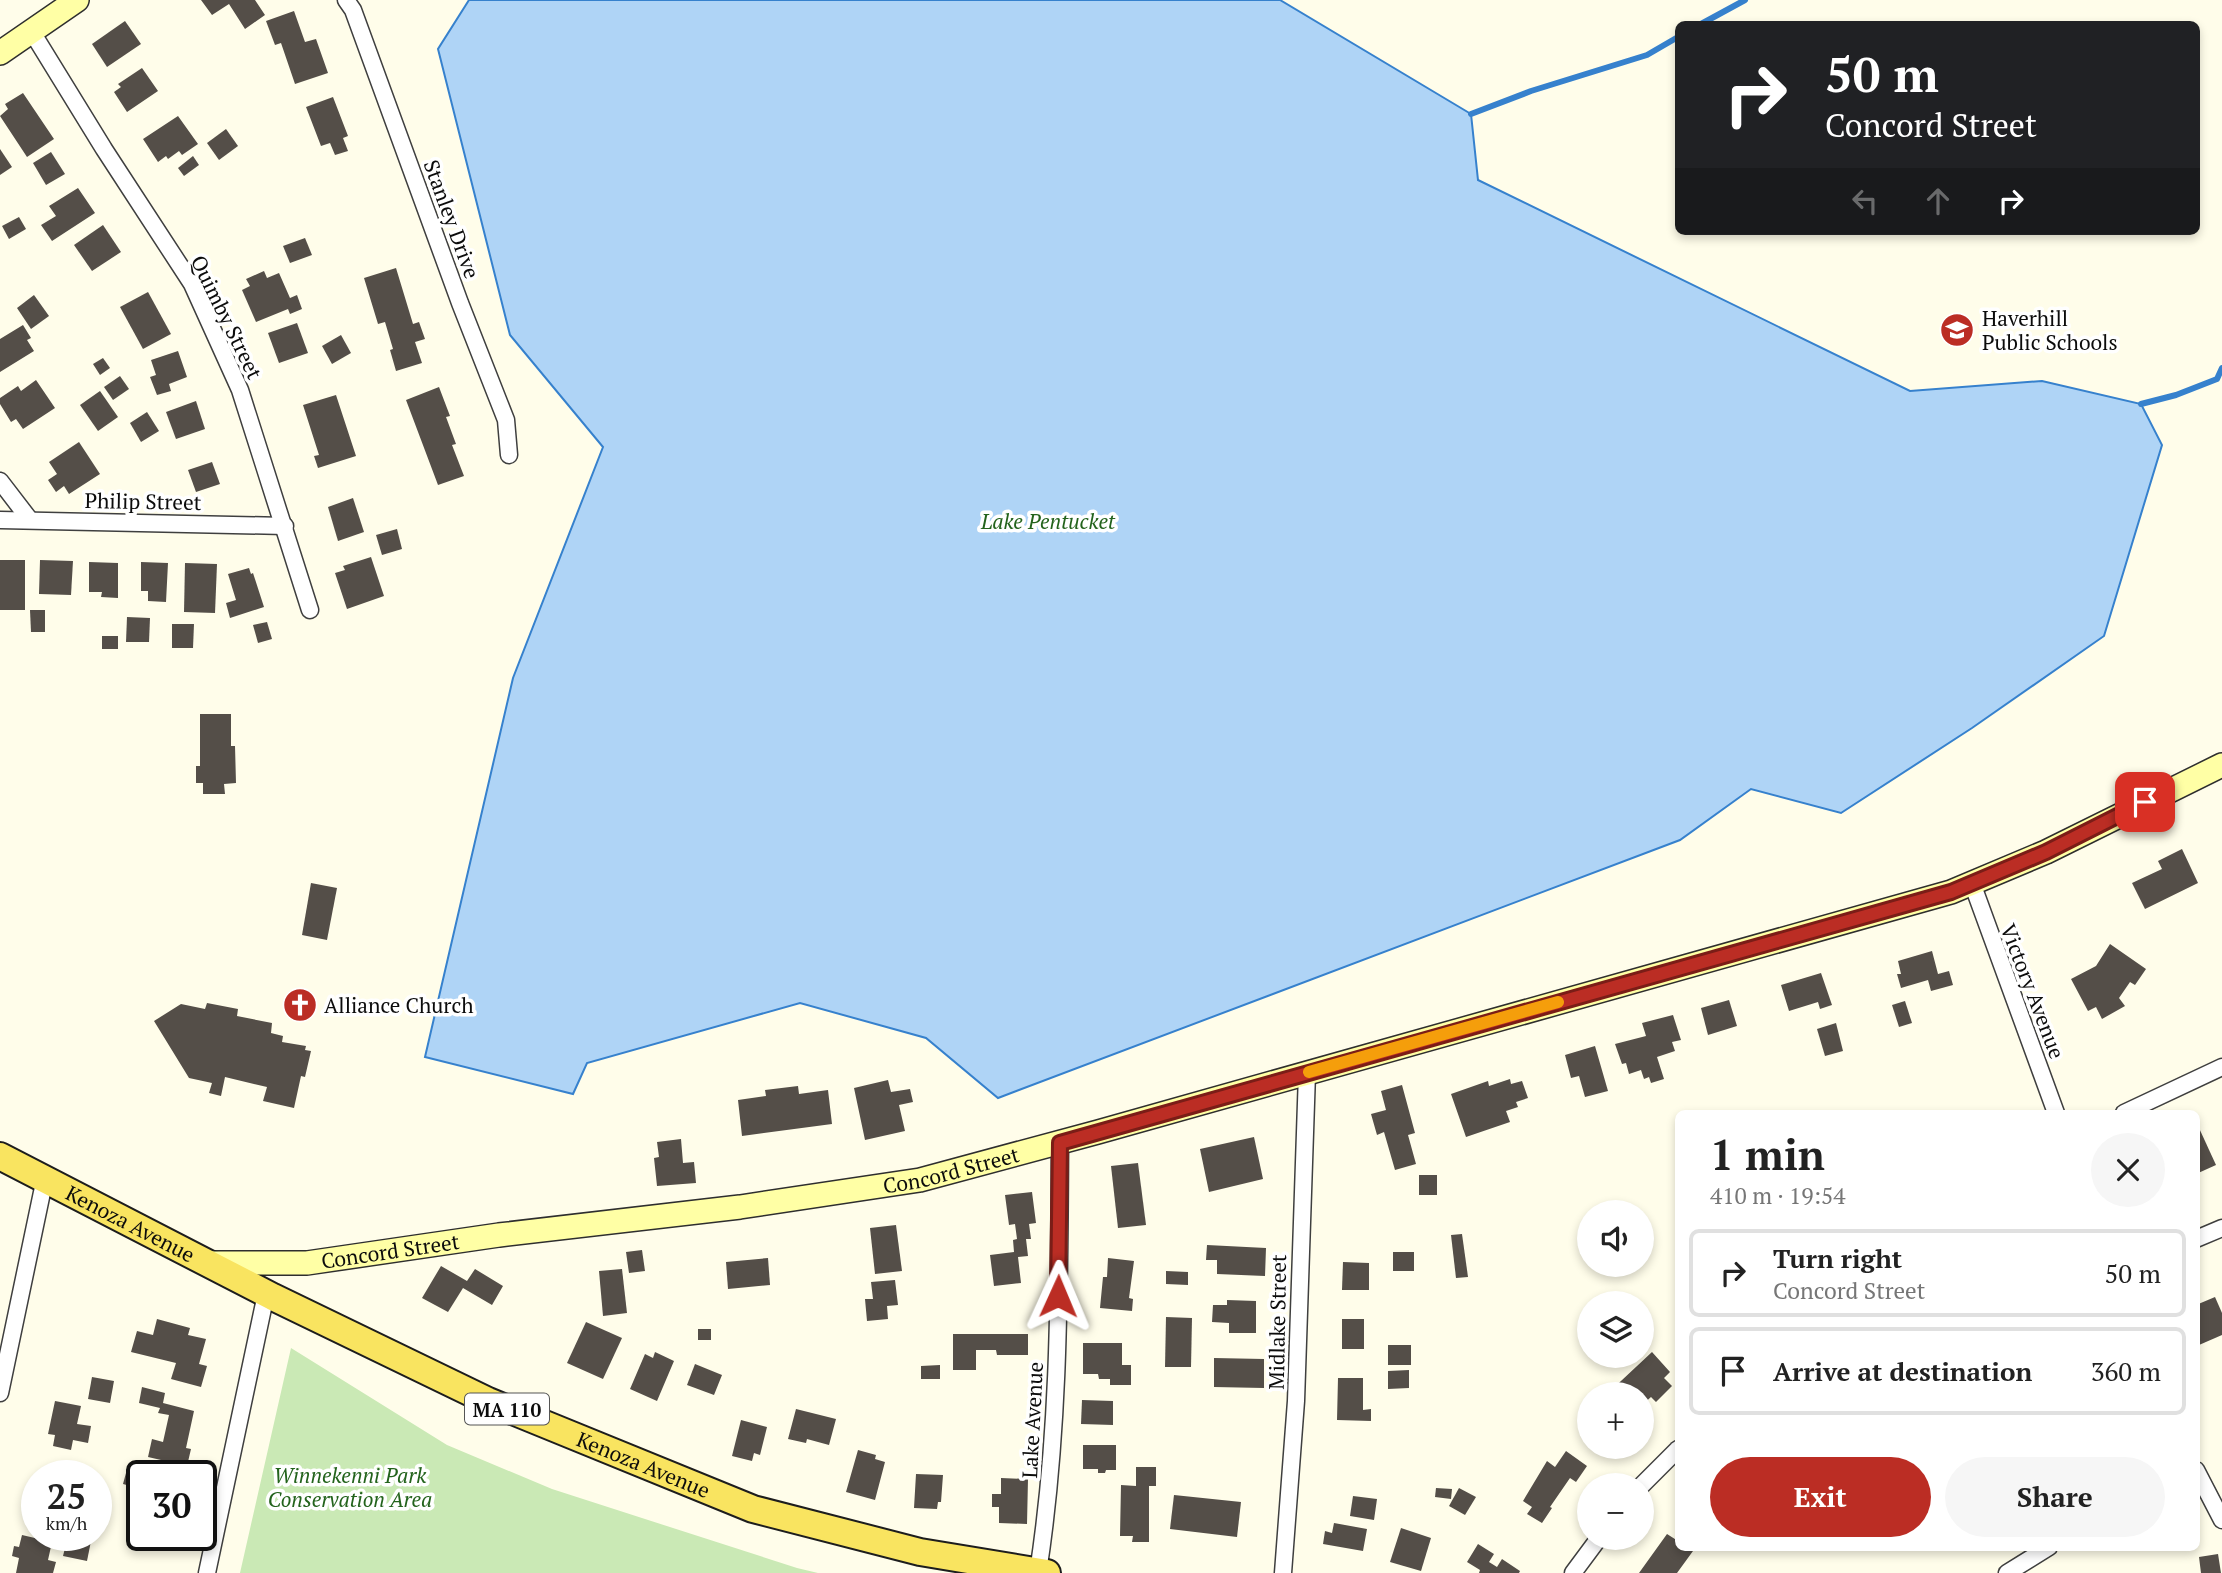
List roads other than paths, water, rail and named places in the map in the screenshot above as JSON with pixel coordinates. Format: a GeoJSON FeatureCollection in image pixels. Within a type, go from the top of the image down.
{"type":"FeatureCollection","features":[{"type":"Feature","properties":{"kind":"main road"},"geometry":{"type":"LineString","coordinates":[[0,53],[78,0]]}},
{"type":"Feature","properties":{"kind":"main road","name":"Concord Street"},"geometry":{"type":"LineString","coordinates":[[207,1263],[307,1262],[499,1235],[740,1207],[920,1180],[1937,896],[2046,852],[2222,765]]}},
{"type":"Feature","properties":{"kind":"main road","name":"Kenoza Avenue"},"geometry":{"type":"LineString","coordinates":[[0,1156],[266,1294],[488,1402],[753,1509],[920,1552],[1043,1572]]}},
{"type":"Feature","properties":{"kind":"street","name":"Stanley Drive"},"geometry":{"type":"LineString","coordinates":[[346,0],[353,10],[506,420],[509,455]]}},
{"type":"Feature","properties":{"kind":"street","name":"Quimby Street"},"geometry":{"type":"LineString","coordinates":[[32,32],[192,284],[240,390],[310,610]]}},
{"type":"Feature","properties":{"kind":"street"},"geometry":{"type":"LineString","coordinates":[[0,481],[30,520]]}},
{"type":"Feature","properties":{"kind":"street","name":"Philip Street"},"geometry":{"type":"LineString","coordinates":[[0,520],[285,526]]}},
{"type":"Feature","properties":{"kind":"street","name":"Victory Avenue"},"geometry":{"type":"LineString","coordinates":[[1972,883],[2055,1110]]}},
{"type":"Feature","properties":{"kind":"street"},"geometry":{"type":"LineString","coordinates":[[2130,1110],[2222,1067]]}},
{"type":"Feature","properties":{"kind":"street","name":"Midlake Street"},"geometry":{"type":"LineString","coordinates":[[1283,1573],[1296,1401],[1307,1073]]}},
{"type":"Feature","properties":{"kind":"street","name":"Lake Avenue"},"geometry":{"type":"LineString","coordinates":[[1043,1572],[1056,1389],[1060,1143]]}},
{"type":"Feature","properties":{"kind":"street"},"geometry":{"type":"LineString","coordinates":[[0,1393],[45,1178]]}},
{"type":"Feature","properties":{"kind":"street"},"geometry":{"type":"LineString","coordinates":[[2200,1237],[2222,1228]]}},
{"type":"Feature","properties":{"kind":"street"},"geometry":{"type":"LineString","coordinates":[[207,1573],[266,1294]]}},
{"type":"Feature","properties":{"kind":"street"},"geometry":{"type":"LineString","coordinates":[[1654,1473],[1675,1453]]}},
{"type":"Feature","properties":{"kind":"street"},"geometry":{"type":"LineString","coordinates":[[2200,1478],[2222,1520]]}},
{"type":"Feature","properties":{"kind":"street"},"geometry":{"type":"LineString","coordinates":[[1573,1573],[1590,1550]]}},
{"type":"Feature","properties":{"kind":"street"},"geometry":{"type":"LineString","coordinates":[[2007,1573],[2043,1551]]}},
{"type":"Feature","properties":{"kind":"water","name":"Lake Pentucket"},"geometry":{"type":"Polygon","coordinates":[[[469,0],[1280,0],[1471,114],[1478,180],[1910,391],[2042,381],[2141,404],[2162,445],[2104,636],[1972,728],[1841,813],[1751,789],[1680,840],[998,1098],[926,1038],[800,1003],[587,1063],[573,1094],[425,1057],[513,678],[603,447],[510,335],[438,49],[469,0]]]}},
{"type":"Feature","properties":{"kind":"waterway"},"geometry":{"type":"LineString","coordinates":[[1706,21],[1745,0]]}},
{"type":"Feature","properties":{"kind":"waterway"},"geometry":{"type":"LineString","coordinates":[[1471,114],[1531,91],[1647,55],[1675,39]]}},
{"type":"Feature","properties":{"kind":"waterway"},"geometry":{"type":"LineString","coordinates":[[2141,404],[2176,395],[2217,379],[2222,368]]}},
{"type":"Feature","properties":{"kind":"place","name":"Haverhill Public Schools"},"geometry":{"type":"Point","coordinates":[1957,330]}},
{"type":"Feature","properties":{"kind":"place","name":"Alliance Church"},"geometry":{"type":"Point","coordinates":[300,1005]}},
{"type":"Feature","properties":{"kind":"park label","name":"Winnekenni Park Conservation Area"},"geometry":{"type":"Point","coordinates":[350,1487]}}]}
